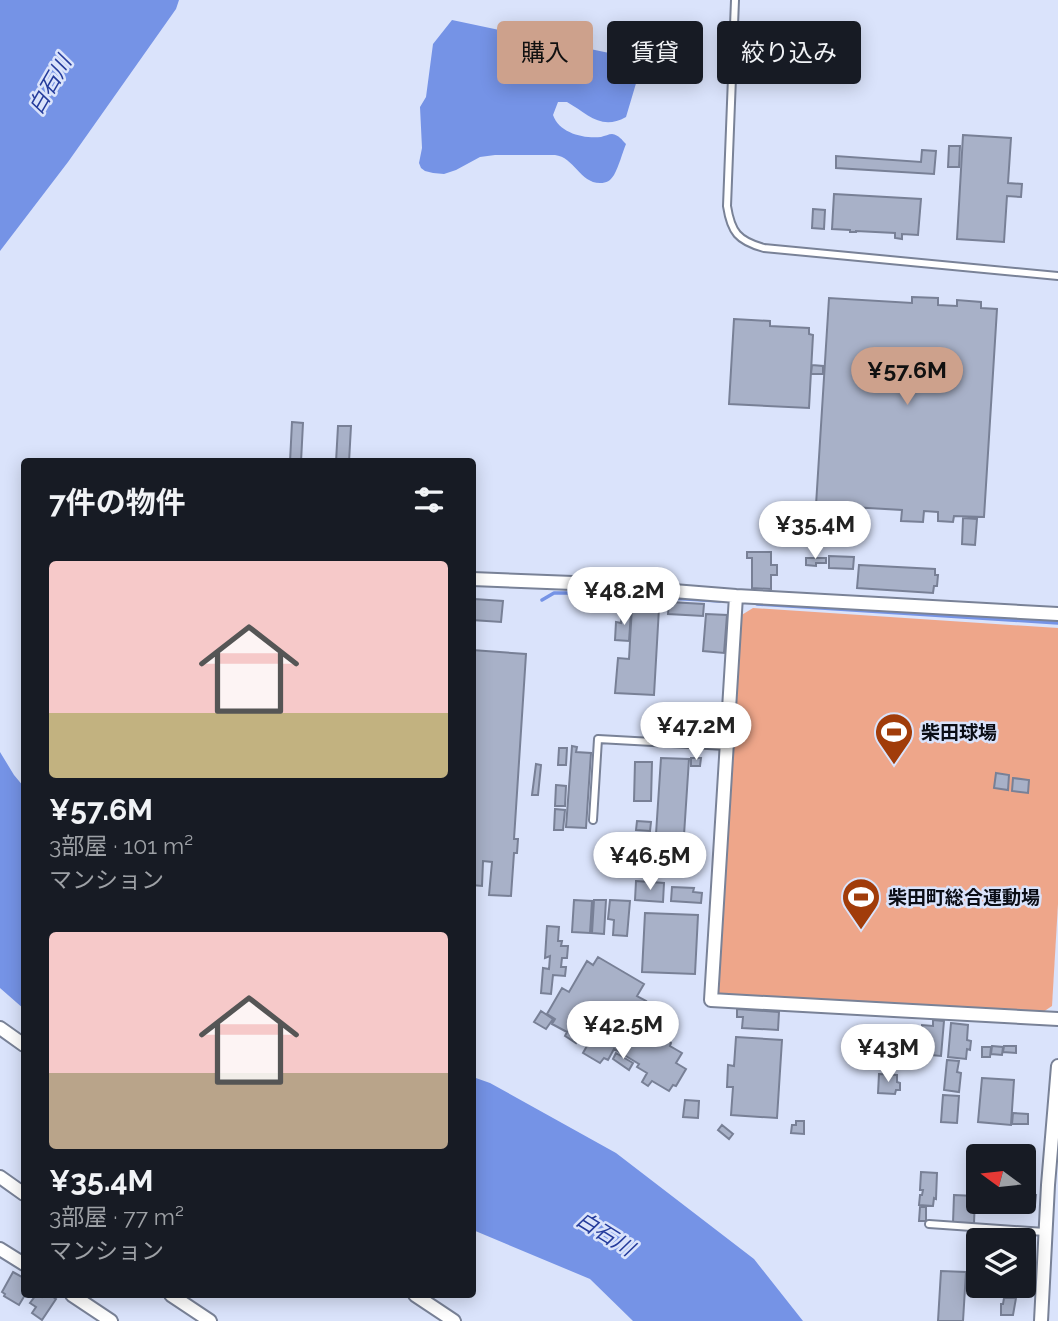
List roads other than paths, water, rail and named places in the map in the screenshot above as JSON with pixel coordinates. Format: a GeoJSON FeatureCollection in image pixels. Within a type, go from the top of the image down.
{"type":"FeatureCollection","features":[{"type":"Feature","properties":{"kind":"street"},"geometry":{"type":"LineString","coordinates":[[476,579],[1058,614]]}},
{"type":"Feature","properties":{"kind":"street"},"geometry":{"type":"LineString","coordinates":[[736,596],[711,1000],[1058,1019]]}},
{"type":"Feature","properties":{"kind":"street"},"geometry":{"type":"LineString","coordinates":[[0,1028],[21,1043]]}},
{"type":"Feature","properties":{"kind":"street"},"geometry":{"type":"LineString","coordinates":[[1041,1321],[1058,1066]]}},
{"type":"Feature","properties":{"kind":"street"},"geometry":{"type":"LineString","coordinates":[[0,1177],[21,1192]]}},
{"type":"Feature","properties":{"kind":"street"},"geometry":{"type":"LineString","coordinates":[[0,1249],[21,1262]]}},
{"type":"Feature","properties":{"kind":"street"},"geometry":{"type":"LineString","coordinates":[[76,1298],[111,1321]]}},
{"type":"Feature","properties":{"kind":"street"},"geometry":{"type":"LineString","coordinates":[[176,1298],[210,1321]]}},
{"type":"Feature","properties":{"kind":"street"},"geometry":{"type":"LineString","coordinates":[[420,1298],[454,1321]]}},
{"type":"Feature","properties":{"kind":"lane"},"geometry":{"type":"LineString","coordinates":[[735,0],[727,206],[736,234],[748,244],[764,248],[1058,276]]}},
{"type":"Feature","properties":{"kind":"lane"},"geometry":{"type":"LineString","coordinates":[[593,820],[597,739],[726,746]]}},
{"type":"Feature","properties":{"kind":"lane"},"geometry":{"type":"LineString","coordinates":[[929,1224],[1045,1232]]}},
{"type":"Feature","properties":{"kind":"water","name":"白石川"},"geometry":{"type":"Polygon","coordinates":[[[0,0],[179,0],[176,9],[68,162],[0,251],[0,0]]]}},
{"type":"Feature","properties":{"kind":"water"},"geometry":{"type":"Polygon","coordinates":[[[452,20],[497,29],[497,84],[593,84],[593,50],[607,53],[607,84],[636,84],[626,117],[602,122],[567,102],[558,102],[553,115],[561,126],[573,134],[601,137],[612,134],[626,144],[614,175],[605,183],[593,182],[567,160],[555,155],[495,155],[480,157],[444,174],[425,171],[419,163],[422,148],[420,107],[426,97],[433,44],[452,20]]]}},
{"type":"Feature","properties":{"kind":"water"},"geometry":{"type":"Polygon","coordinates":[[[0,752],[21,783],[21,1006],[0,988],[0,752]]]}},
{"type":"Feature","properties":{"kind":"water","name":"白石川"},"geometry":{"type":"Polygon","coordinates":[[[476,1078],[490,1083],[616,1153],[754,1259],[803,1321],[633,1321],[590,1279],[476,1231],[476,1078]]]}},
{"type":"Feature","properties":{"kind":"waterway"},"geometry":{"type":"LineString","coordinates":[[542,600],[554,593],[576,593]]}},
{"type":"Feature","properties":{"kind":"waterway"},"geometry":{"type":"LineString","coordinates":[[580,594],[586,594]]}},
{"type":"Feature","properties":{"kind":"waterway"},"geometry":{"type":"LineString","coordinates":[[589,594],[615,595]]}},
{"type":"Feature","properties":{"kind":"waterway"},"geometry":{"type":"LineString","coordinates":[[619,595],[720,601]]}},
{"type":"Feature","properties":{"kind":"waterway"},"geometry":{"type":"LineString","coordinates":[[757,604],[1058,623]]}},
{"type":"Feature","properties":{"kind":"place","name":"柴田球場"},"geometry":{"type":"Point","coordinates":[894,766]}},
{"type":"Feature","properties":{"kind":"place","name":"柴田町総合運動場"},"geometry":{"type":"Point","coordinates":[861,931]}}]}
